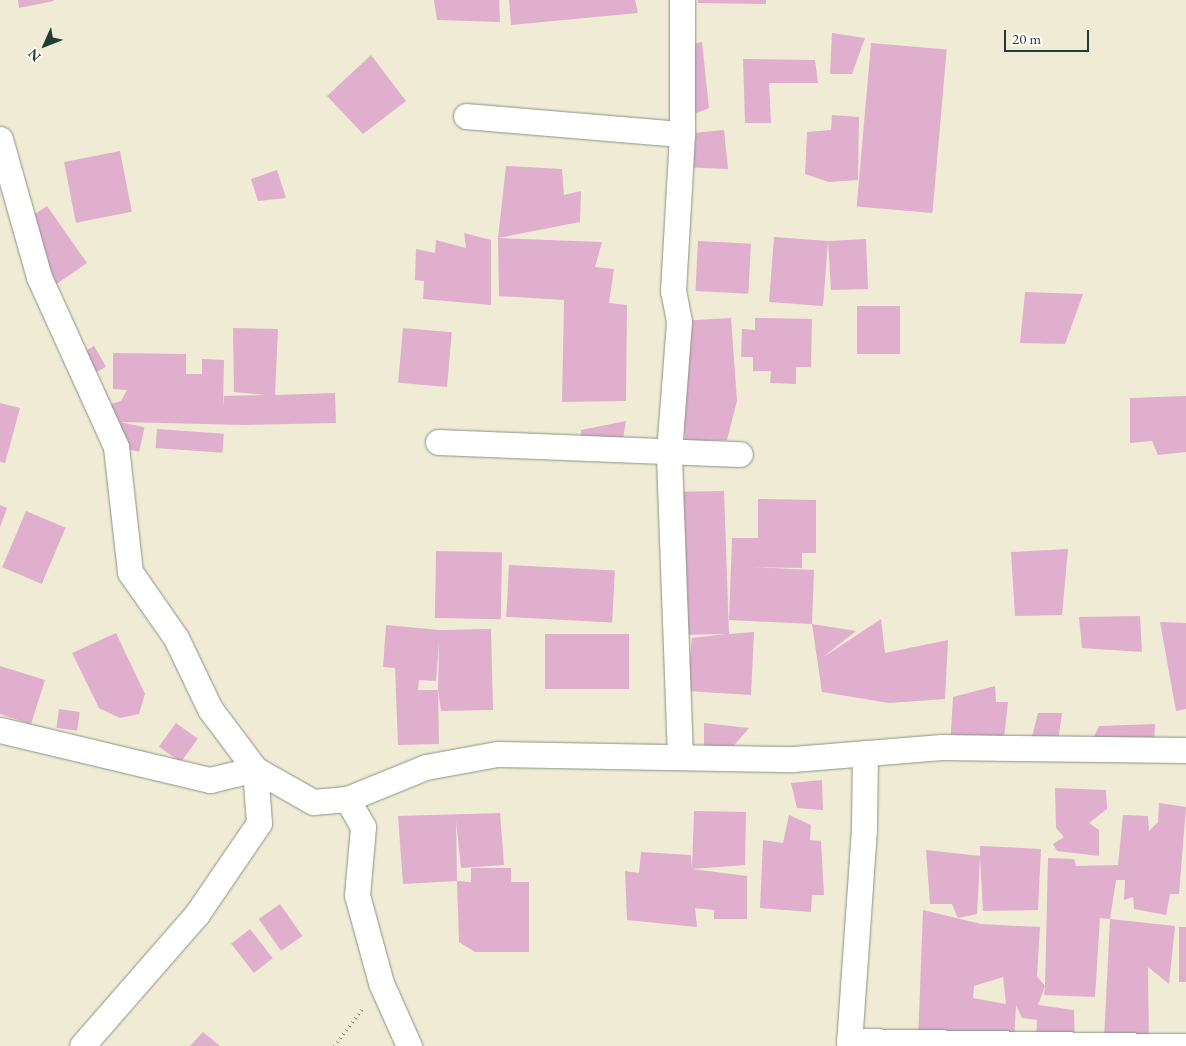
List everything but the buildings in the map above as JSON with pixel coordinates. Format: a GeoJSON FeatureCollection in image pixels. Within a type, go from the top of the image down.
{"type":"FeatureCollection","features":[{"type":"Feature","properties":{"kind":"street"},"geometry":{"type":"LineString","coordinates":[[680,757],[669,452],[679,321],[673,291],[682,134],[682,0]]}},
{"type":"Feature","properties":{"kind":"street"},"geometry":{"type":"LineString","coordinates":[[466,116],[682,134]]}},
{"type":"Feature","properties":{"kind":"street"},"geometry":{"type":"LineString","coordinates":[[0,139],[39,277],[116,447],[130,572],[176,638],[210,709],[255,769],[313,802],[347,798],[426,767],[497,754],[793,759],[942,748],[1186,750]]}},
{"type":"Feature","properties":{"kind":"street"},"geometry":{"type":"LineString","coordinates":[[438,442],[740,454]]}},
{"type":"Feature","properties":{"kind":"street"},"geometry":{"type":"LineString","coordinates":[[0,730],[210,780],[255,769]]}},
{"type":"Feature","properties":{"kind":"street"},"geometry":{"type":"LineString","coordinates":[[865,753],[864,830],[848,1041],[1186,1046]]}},
{"type":"Feature","properties":{"kind":"street"},"geometry":{"type":"LineString","coordinates":[[82,1046],[197,914],[259,823],[255,769]]}},
{"type":"Feature","properties":{"kind":"street"},"geometry":{"type":"LineString","coordinates":[[347,798],[363,827],[356,895],[381,983],[409,1046]]}},
{"type":"Feature","properties":{"kind":"path"},"geometry":{"type":"LineString","coordinates":[[334,1046],[381,983]]}}]}
